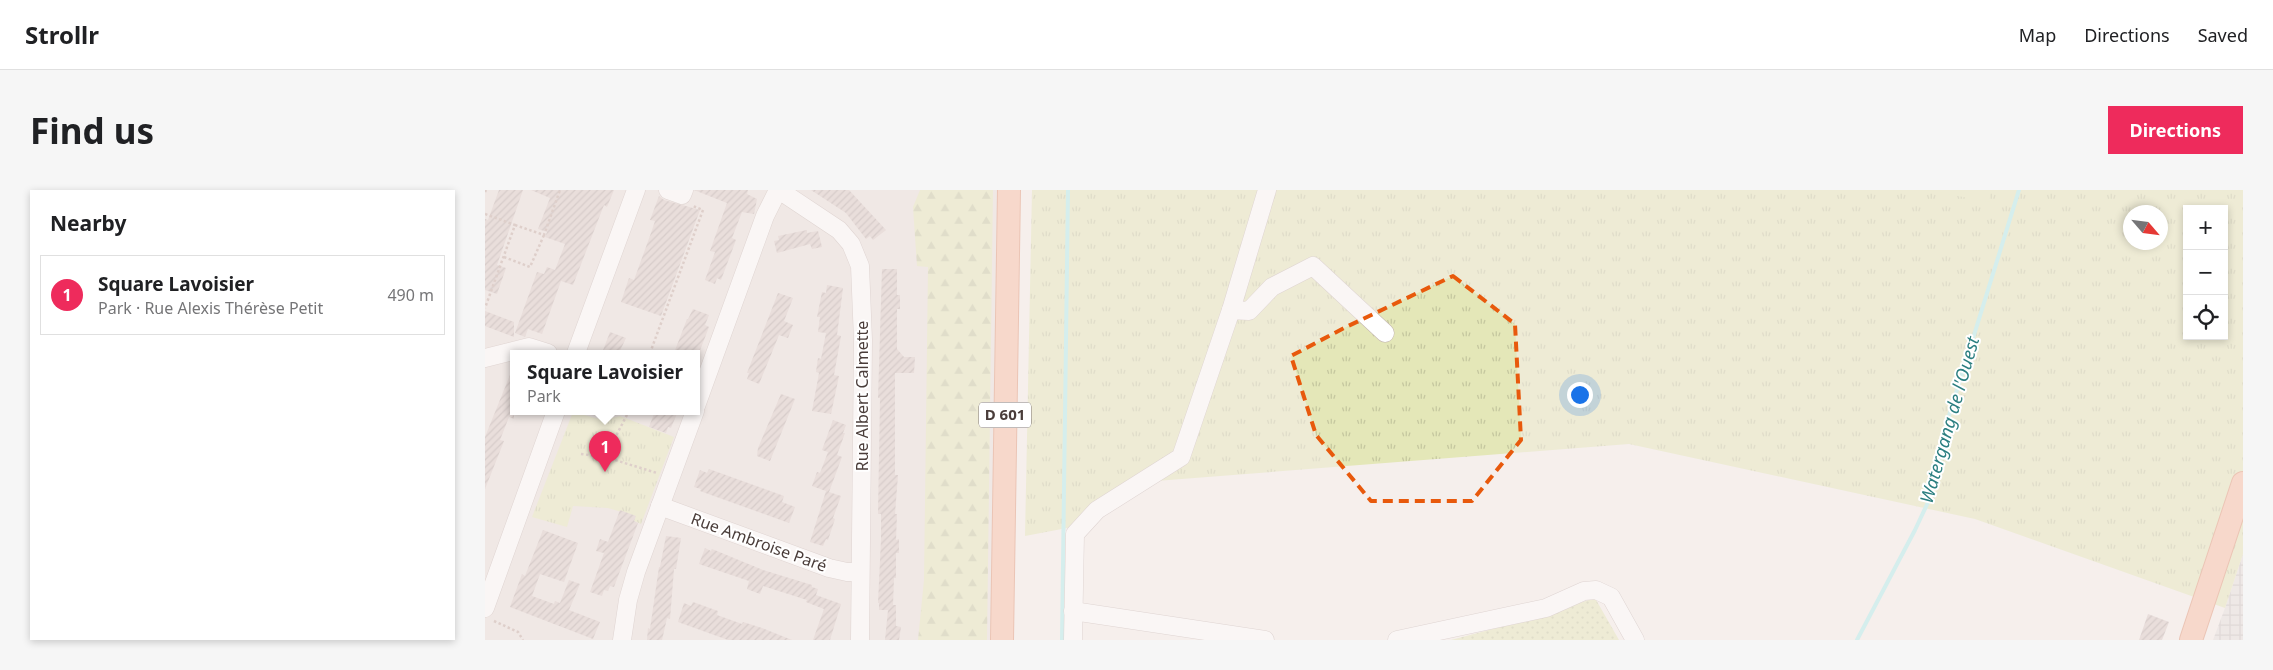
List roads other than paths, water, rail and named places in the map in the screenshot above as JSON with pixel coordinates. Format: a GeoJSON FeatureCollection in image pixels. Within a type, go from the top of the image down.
{"type":"FeatureCollection","features":[{"type":"Feature","properties":{"kind":"main road","name":"D 601"},"geometry":{"type":"LineString","coordinates":[[1002,640],[1009,190]]}},
{"type":"Feature","properties":{"kind":"main road","name":"D 601"},"geometry":{"type":"LineString","coordinates":[[1014,640],[1021,190]]}},
{"type":"Feature","properties":{"kind":"main road"},"geometry":{"type":"LineString","coordinates":[[2191,640],[2243,483]]}},
{"type":"Feature","properties":{"kind":"street"},"geometry":{"type":"LineString","coordinates":[[577,350],[636,190]]}},
{"type":"Feature","properties":{"kind":"street"},"geometry":{"type":"LineString","coordinates":[[700,395],[765,216],[778,190]]}},
{"type":"Feature","properties":{"kind":"street","name":"Rue Albert Calmette"},"geometry":{"type":"LineString","coordinates":[[778,190],[839,230],[851,244],[860,266],[863,340],[859,640]]}},
{"type":"Feature","properties":{"kind":"street"},"geometry":{"type":"LineString","coordinates":[[1073,640],[1075,534],[1097,510],[1181,457],[1231,310],[1267,190]]}},
{"type":"Feature","properties":{"kind":"street"},"geometry":{"type":"LineString","coordinates":[[1231,310],[1249,311],[1272,287],[1313,266],[1385,333]]}},
{"type":"Feature","properties":{"kind":"street"},"geometry":{"type":"LineString","coordinates":[[517,350],[529,347],[538,350]]}},
{"type":"Feature","properties":{"kind":"street"},"geometry":{"type":"LineString","coordinates":[[485,358],[510,352]]}},
{"type":"Feature","properties":{"kind":"street"},"geometry":{"type":"LineString","coordinates":[[489,614],[555,415]]}},
{"type":"Feature","properties":{"kind":"street"},"geometry":{"type":"LineString","coordinates":[[622,640],[630,592],[694,415]]}},
{"type":"Feature","properties":{"kind":"street","name":"Rue Ambroise Paré"},"geometry":{"type":"LineString","coordinates":[[660,506],[829,568],[847,572],[860,572]]}},
{"type":"Feature","properties":{"kind":"street"},"geometry":{"type":"LineString","coordinates":[[1397,640],[1546,608],[1591,590],[1601,591],[1611,598],[1635,640]]}},
{"type":"Feature","properties":{"kind":"street"},"geometry":{"type":"LineString","coordinates":[[1073,611],[1265,640]]}},
{"type":"Feature","properties":{"kind":"waterway"},"geometry":{"type":"LineString","coordinates":[[1062,640],[1068,190]]}},
{"type":"Feature","properties":{"kind":"waterway","name":"Watergang de l'Ouest"},"geometry":{"type":"LineString","coordinates":[[1857,640],[1930,498],[1947,422],[2019,190]]}},
{"type":"Feature","properties":{"kind":"place","name":"Square Lavoisier"},"geometry":{"type":"Point","coordinates":[605,472]}}]}
